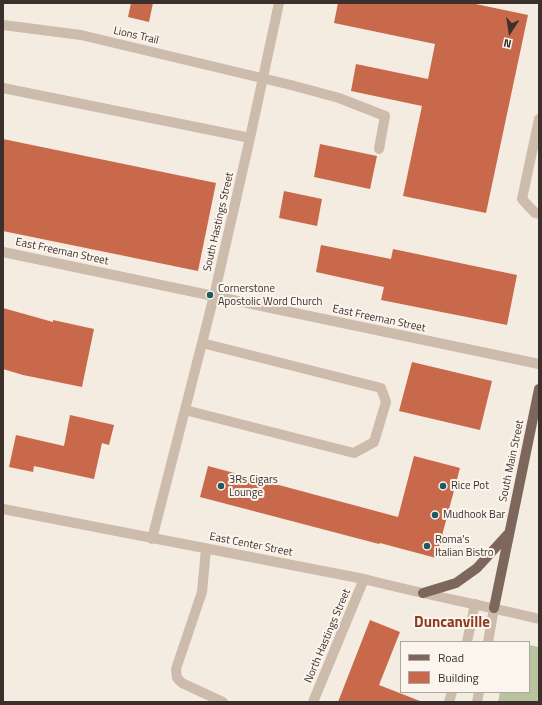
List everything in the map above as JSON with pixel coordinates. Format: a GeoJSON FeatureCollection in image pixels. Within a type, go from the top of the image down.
{"type":"FeatureCollection","features":[{"type":"Feature","properties":{"kind":"main road","name":"South Main Street"},"geometry":{"type":"LineString","coordinates":[[494,608],[539,389]]}},
{"type":"Feature","properties":{"kind":"main road"},"geometry":{"type":"LineString","coordinates":[[423,593],[456,583],[477,568],[509,533]]}},
{"type":"Feature","properties":{"kind":"street","name":"South Hastings Street"},"geometry":{"type":"LineString","coordinates":[[152,539],[214,296],[279,3]]}},
{"type":"Feature","properties":{"kind":"street","name":"Lions Trail"},"geometry":{"type":"LineString","coordinates":[[3,24],[81,35],[263,78],[339,98],[385,116],[379,149]]}},
{"type":"Feature","properties":{"kind":"street"},"geometry":{"type":"LineString","coordinates":[[3,88],[250,138]]}},
{"type":"Feature","properties":{"kind":"street"},"geometry":{"type":"LineString","coordinates":[[539,119],[522,199],[535,213],[539,214]]}},
{"type":"Feature","properties":{"kind":"street","name":"East Freeman Street"},"geometry":{"type":"LineString","coordinates":[[3,252],[539,364]]}},
{"type":"Feature","properties":{"kind":"street"},"geometry":{"type":"LineString","coordinates":[[185,410],[354,453],[374,442],[386,402],[381,388],[202,343]]}},
{"type":"Feature","properties":{"kind":"street","name":"East Center Street"},"geometry":{"type":"LineString","coordinates":[[3,509],[364,579],[539,619]]}},
{"type":"Feature","properties":{"kind":"street"},"geometry":{"type":"LineString","coordinates":[[206,549],[202,592],[176,669],[177,678],[182,683],[223,702]]}},
{"type":"Feature","properties":{"kind":"street","name":"North Hastings Street"},"geometry":{"type":"LineString","coordinates":[[313,702],[364,579]]}},
{"type":"Feature","properties":{"kind":"street"},"geometry":{"type":"LineString","coordinates":[[467,641],[476,604]]}},
{"type":"Feature","properties":{"kind":"street"},"geometry":{"type":"LineString","coordinates":[[488,641],[494,608]]}},
{"type":"Feature","properties":{"kind":"green space"},"geometry":{"type":"Polygon","coordinates":[[[530,645],[539,647],[539,702],[498,702],[500,693],[530,693],[530,645]]]}},
{"type":"Feature","properties":{"kind":"building"},"geometry":{"type":"Polygon","coordinates":[[[131,3],[153,3],[149,22],[128,17],[131,3]]]}},
{"type":"Feature","properties":{"kind":"building"},"geometry":{"type":"Polygon","coordinates":[[[338,3],[471,3],[528,15],[486,213],[403,196],[422,106],[351,91],[356,64],[428,79],[435,44],[334,23],[338,3]]]}},
{"type":"Feature","properties":{"kind":"building"},"geometry":{"type":"Polygon","coordinates":[[[3,139],[216,183],[198,271],[3,231],[3,139]]]}},
{"type":"Feature","properties":{"kind":"building"},"geometry":{"type":"Polygon","coordinates":[[[320,144],[377,156],[370,189],[314,177],[320,144]]]}},
{"type":"Feature","properties":{"kind":"building"},"geometry":{"type":"Polygon","coordinates":[[[284,191],[322,199],[317,226],[279,218],[284,191]]]}},
{"type":"Feature","properties":{"kind":"building"},"geometry":{"type":"Polygon","coordinates":[[[321,245],[391,259],[393,249],[517,275],[507,325],[381,300],[384,287],[316,272],[321,245]]]}},
{"type":"Feature","properties":{"kind":"building"},"geometry":{"type":"Polygon","coordinates":[[[3,308],[53,322],[53,320],[94,329],[82,387],[23,375],[3,369],[3,308]]]}},
{"type":"Feature","properties":{"kind":"building"},"geometry":{"type":"Polygon","coordinates":[[[412,362],[492,381],[480,430],[399,411],[412,362]]]}},
{"type":"Feature","properties":{"kind":"building"},"geometry":{"type":"Polygon","coordinates":[[[70,415],[114,425],[109,445],[102,443],[94,479],[34,466],[33,472],[9,467],[16,435],[64,446],[70,415]]]}},
{"type":"Feature","properties":{"kind":"building"},"geometry":{"type":"Polygon","coordinates":[[[414,456],[460,468],[436,558],[200,497],[208,466],[398,517],[414,456]]]}},
{"type":"Feature","properties":{"kind":"building"},"geometry":{"type":"Polygon","coordinates":[[[370,620],[400,632],[379,685],[420,702],[338,702],[370,620]]]}},
{"type":"Feature","properties":{"kind":"place","name":"Cornerstone Apostolic Word Church"},"geometry":{"type":"Point","coordinates":[210,295]}},
{"type":"Feature","properties":{"kind":"place","name":"3Rs Cigars Lounge"},"geometry":{"type":"Point","coordinates":[221,486]}},
{"type":"Feature","properties":{"kind":"place","name":"Rice Pot"},"geometry":{"type":"Point","coordinates":[443,486]}},
{"type":"Feature","properties":{"kind":"place","name":"Mudhook Bar"},"geometry":{"type":"Point","coordinates":[435,515]}},
{"type":"Feature","properties":{"kind":"place","name":"Roma's Italian Bistro"},"geometry":{"type":"Point","coordinates":[427,546]}},
{"type":"Feature","properties":{"kind":"district","name":"Duncanville"},"geometry":{"type":"Point","coordinates":[452,623]}}]}
